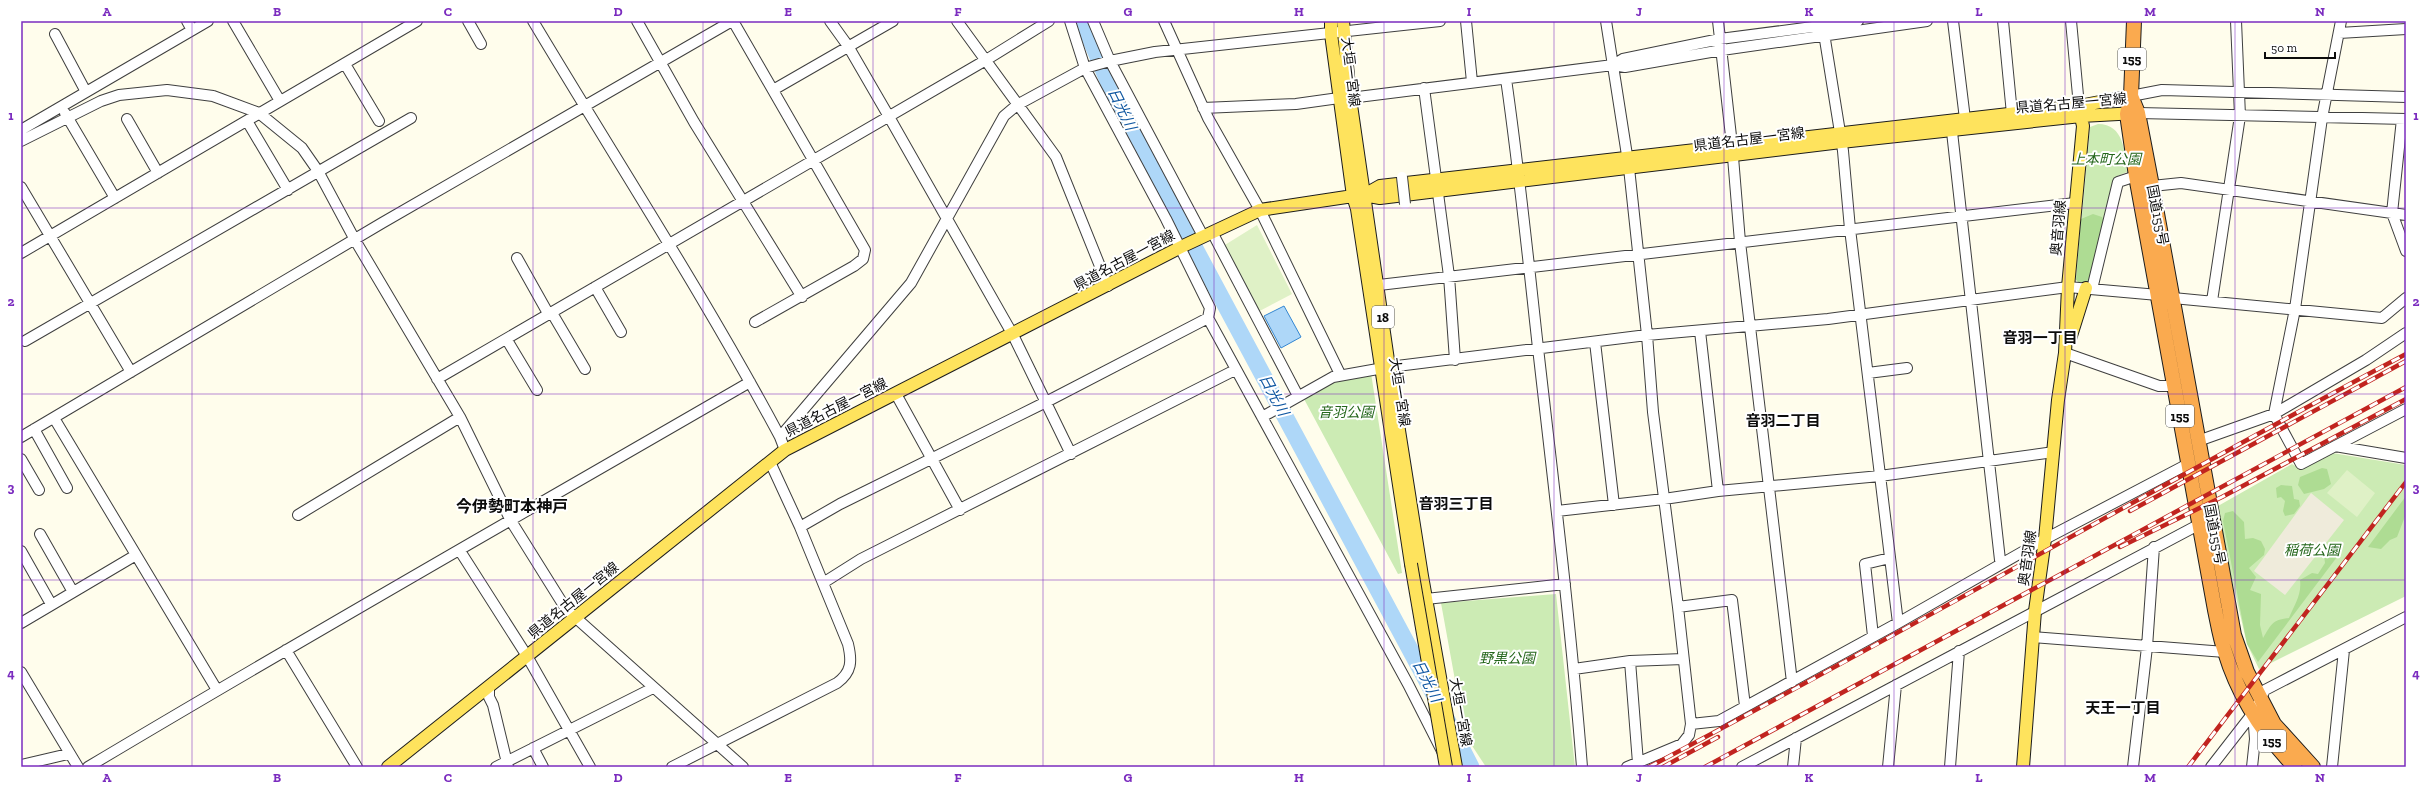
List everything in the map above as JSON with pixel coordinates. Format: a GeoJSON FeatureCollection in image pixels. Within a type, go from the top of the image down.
{"type":"FeatureCollection","features":[{"type":"Feature","properties":{"kind":"highway","name":"155"},"geometry":{"type":"LineString","coordinates":[[2131,96],[2134,21]]}},
{"type":"Feature","properties":{"kind":"highway","name":"国道155号"},"geometry":{"type":"LineString","coordinates":[[2131,96],[2136,176],[2188,464],[2224,652],[2252,712],[2277,748],[2295,767]]}},
{"type":"Feature","properties":{"kind":"highway","name":"国道155号"},"geometry":{"type":"LineString","coordinates":[[2133,113],[2152,186],[2234,635],[2247,672],[2274,724],[2313,767]]}},
{"type":"Feature","properties":{"kind":"main road","name":"大垣一宮線"},"geometry":{"type":"LineString","coordinates":[[1331,21],[1339,29],[1344,98],[1358,195],[1379,285],[1385,368],[1411,564],[1446,767]]}},
{"type":"Feature","properties":{"kind":"main road","name":"県道名古屋一宮線"},"geometry":{"type":"LineString","coordinates":[[388,767],[785,450],[1013,335],[1182,247],[1260,210],[1358,195],[1380,186],[1437,185],[2080,111],[2131,96]]}},
{"type":"Feature","properties":{"kind":"main road","name":"県道名古屋一宮線"},"geometry":{"type":"LineString","coordinates":[[1951,125],[1965,119],[2012,114],[2080,111],[2133,113]]}},
{"type":"Feature","properties":{"kind":"main road","name":"奥音羽線"},"geometry":{"type":"LineString","coordinates":[[2023,767],[2032,637],[2045,539],[2065,353],[2068,287],[2083,126],[2080,111]]}},
{"type":"Feature","properties":{"kind":"main road","name":"大垣一宮線"},"geometry":{"type":"LineString","coordinates":[[1358,195],[1357,210],[1456,767]]}},
{"type":"Feature","properties":{"kind":"main road","name":"奥音羽線"},"geometry":{"type":"LineString","coordinates":[[2065,353],[2089,288]]}},
{"type":"Feature","properties":{"kind":"street"},"geometry":{"type":"LineString","coordinates":[[187,21],[192,30]]}},
{"type":"Feature","properties":{"kind":"street"},"geometry":{"type":"LineString","coordinates":[[21,130],[208,21]]}},
{"type":"Feature","properties":{"kind":"street"},"geometry":{"type":"LineString","coordinates":[[233,21],[280,101]]}},
{"type":"Feature","properties":{"kind":"street"},"geometry":{"type":"LineString","coordinates":[[21,253],[417,21]]}},
{"type":"Feature","properties":{"kind":"street"},"geometry":{"type":"LineString","coordinates":[[468,21],[481,44]]}},
{"type":"Feature","properties":{"kind":"street"},"geometry":{"type":"LineString","coordinates":[[533,21],[669,244],[750,382],[780,437],[785,450]]}},
{"type":"Feature","properties":{"kind":"street"},"geometry":{"type":"LineString","coordinates":[[637,21],[742,201],[802,297]]}},
{"type":"Feature","properties":{"kind":"street"},"geometry":{"type":"LineString","coordinates":[[21,437],[355,240],[732,21],[865,250],[863,259],[854,266],[802,297],[755,322]]}},
{"type":"Feature","properties":{"kind":"street"},"geometry":{"type":"LineString","coordinates":[[830,21],[848,46],[945,219],[1013,335],[1071,454]]}},
{"type":"Feature","properties":{"kind":"street"},"geometry":{"type":"LineString","coordinates":[[773,90],[894,21]]}},
{"type":"Feature","properties":{"kind":"street"},"geometry":{"type":"LineString","coordinates":[[957,21],[1056,157],[1108,286]]}},
{"type":"Feature","properties":{"kind":"street"},"geometry":{"type":"LineString","coordinates":[[437,378],[507,340],[888,115],[986,60],[1049,21]]}},
{"type":"Feature","properties":{"kind":"street"},"geometry":{"type":"LineString","coordinates":[[1070,21],[1086,68],[1182,247],[1210,308],[1208,318],[1235,370],[1408,684],[1451,767]]}},
{"type":"Feature","properties":{"kind":"street"},"geometry":{"type":"LineString","coordinates":[[1093,21],[1108,62],[1296,397]]}},
{"type":"Feature","properties":{"kind":"street"},"geometry":{"type":"LineString","coordinates":[[1164,21],[1179,50],[1203,108],[1260,210],[1340,374]]}},
{"type":"Feature","properties":{"kind":"street"},"geometry":{"type":"LineString","coordinates":[[780,437],[911,283],[940,234],[945,219],[1004,116],[1017,105],[1086,68],[1154,52],[1339,29],[1440,21]]}},
{"type":"Feature","properties":{"kind":"street"},"geometry":{"type":"LineString","coordinates":[[1466,21],[1472,82]]}},
{"type":"Feature","properties":{"kind":"street"},"geometry":{"type":"LineString","coordinates":[[1606,21],[1628,163],[1647,335],[1653,412],[1678,607],[1691,724],[1689,735],[1682,744],[1627,767]]}},
{"type":"Feature","properties":{"kind":"street"},"geometry":{"type":"LineString","coordinates":[[1718,21],[1733,150],[1740,242],[1792,682]]}},
{"type":"Feature","properties":{"kind":"street"},"geometry":{"type":"LineString","coordinates":[[1613,65],[1623,59],[1720,39],[1822,24],[1858,21]]}},
{"type":"Feature","properties":{"kind":"street"},"geometry":{"type":"LineString","coordinates":[[1203,108],[1296,104],[1613,65],[1625,68],[1722,50],[1823,37],[1927,21]]}},
{"type":"Feature","properties":{"kind":"street"},"geometry":{"type":"LineString","coordinates":[[1954,21],[1965,119]]}},
{"type":"Feature","properties":{"kind":"street"},"geometry":{"type":"LineString","coordinates":[[2003,21],[2012,114]]}},
{"type":"Feature","properties":{"kind":"street"},"geometry":{"type":"LineString","coordinates":[[2071,21],[2080,111]]}},
{"type":"Feature","properties":{"kind":"street"},"geometry":{"type":"LineString","coordinates":[[2212,301],[2240,116],[2236,21]]}},
{"type":"Feature","properties":{"kind":"street"},"geometry":{"type":"LineString","coordinates":[[2341,21],[2322,118],[2295,309],[2274,414],[2300,464],[2406,409]]}},
{"type":"Feature","properties":{"kind":"street"},"geometry":{"type":"LineString","coordinates":[[1822,24],[1841,138],[1850,229],[1898,623]]}},
{"type":"Feature","properties":{"kind":"street"},"geometry":{"type":"LineString","coordinates":[[2339,33],[2406,29]]}},
{"type":"Feature","properties":{"kind":"street"},"geometry":{"type":"LineString","coordinates":[[55,34],[86,92]]}},
{"type":"Feature","properties":{"kind":"street"},"geometry":{"type":"LineString","coordinates":[[344,64],[379,121]]}},
{"type":"Feature","properties":{"kind":"street"},"geometry":{"type":"LineString","coordinates":[[1506,79],[1519,176],[1557,511],[1574,669],[1582,767]]}},
{"type":"Feature","properties":{"kind":"street"},"geometry":{"type":"LineString","coordinates":[[1424,88],[1449,276],[1455,360]]}},
{"type":"Feature","properties":{"kind":"street"},"geometry":{"type":"LineString","coordinates":[[21,141],[119,95],[167,90],[213,96],[260,113],[302,148],[318,171],[355,240],[460,417],[511,521],[566,609],[576,616],[653,688],[717,742],[743,767]]}},
{"type":"Feature","properties":{"kind":"street"},"geometry":{"type":"LineString","coordinates":[[2131,96],[2162,90],[2326,96],[2406,97]]}},
{"type":"Feature","properties":{"kind":"street"},"geometry":{"type":"LineString","coordinates":[[61,107],[114,198]]}},
{"type":"Feature","properties":{"kind":"street"},"geometry":{"type":"LineString","coordinates":[[2133,113],[2404,119],[2392,213],[2406,251]]}},
{"type":"Feature","properties":{"kind":"street"},"geometry":{"type":"LineString","coordinates":[[25,341],[411,118]]}},
{"type":"Feature","properties":{"kind":"street"},"geometry":{"type":"LineString","coordinates":[[127,119],[158,173]]}},
{"type":"Feature","properties":{"kind":"street"},"geometry":{"type":"LineString","coordinates":[[247,121],[288,190]]}},
{"type":"Feature","properties":{"kind":"street"},"geometry":{"type":"LineString","coordinates":[[1951,125],[1990,459],[2000,560],[2003,563]]}},
{"type":"Feature","properties":{"kind":"street"},"geometry":{"type":"LineString","coordinates":[[2089,288],[2118,182],[2136,176]]}},
{"type":"Feature","properties":{"kind":"street"},"geometry":{"type":"LineString","coordinates":[[1402,177],[1405,204]]}},
{"type":"Feature","properties":{"kind":"street"},"geometry":{"type":"LineString","coordinates":[[2152,186],[2181,182],[2406,215]]}},
{"type":"Feature","properties":{"kind":"street"},"geometry":{"type":"LineString","coordinates":[[21,187],[92,303],[131,372]]}},
{"type":"Feature","properties":{"kind":"street"},"geometry":{"type":"LineString","coordinates":[[1379,285],[1638,256],[1740,242],[2075,203]]}},
{"type":"Feature","properties":{"kind":"street"},"geometry":{"type":"LineString","coordinates":[[517,258],[585,369]]}},
{"type":"Feature","properties":{"kind":"street"},"geometry":{"type":"LineString","coordinates":[[1262,417],[1340,374],[1538,348],[1647,335],[1750,327],[2068,287],[2158,295]]}},
{"type":"Feature","properties":{"kind":"street"},"geometry":{"type":"LineString","coordinates":[[595,288],[621,332]]}},
{"type":"Feature","properties":{"kind":"street"},"geometry":{"type":"LineString","coordinates":[[2173,298],[2382,318],[2406,298]]}},
{"type":"Feature","properties":{"kind":"street"},"geometry":{"type":"LineString","coordinates":[[800,527],[840,504],[1046,402],[1208,318]]}},
{"type":"Feature","properties":{"kind":"street"},"geometry":{"type":"LineString","coordinates":[[1700,330],[1718,491]]}},
{"type":"Feature","properties":{"kind":"street"},"geometry":{"type":"LineString","coordinates":[[2198,441],[2274,414],[2366,360],[2406,332]]}},
{"type":"Feature","properties":{"kind":"street"},"geometry":{"type":"LineString","coordinates":[[507,340],[537,390]]}},
{"type":"Feature","properties":{"kind":"street"},"geometry":{"type":"LineString","coordinates":[[1595,342],[1614,505]]}},
{"type":"Feature","properties":{"kind":"street"},"geometry":{"type":"LineString","coordinates":[[2065,353],[2159,386],[2175,386]]}},
{"type":"Feature","properties":{"kind":"street"},"geometry":{"type":"LineString","coordinates":[[1868,372],[1908,368]]}},
{"type":"Feature","properties":{"kind":"street"},"geometry":{"type":"LineString","coordinates":[[822,582],[861,559],[1235,370]]}},
{"type":"Feature","properties":{"kind":"street"},"geometry":{"type":"LineString","coordinates":[[88,767],[352,610],[460,551],[750,382]]}},
{"type":"Feature","properties":{"kind":"street"},"geometry":{"type":"LineString","coordinates":[[896,394],[930,459],[960,510]]}},
{"type":"Feature","properties":{"kind":"street"},"geometry":{"type":"LineString","coordinates":[[298,515],[460,417]]}},
{"type":"Feature","properties":{"kind":"street"},"geometry":{"type":"LineString","coordinates":[[54,418],[217,690]]}},
{"type":"Feature","properties":{"kind":"street"},"geometry":{"type":"LineString","coordinates":[[34,430],[67,488]]}},
{"type":"Feature","properties":{"kind":"street"},"geometry":{"type":"LineString","coordinates":[[2335,446],[2406,458]]}},
{"type":"Feature","properties":{"kind":"street"},"geometry":{"type":"LineString","coordinates":[[1557,511],[1664,499],[1718,491],[1768,488],[1880,476],[1990,459],[2054,452]]}},
{"type":"Feature","properties":{"kind":"street"},"geometry":{"type":"LineString","coordinates":[[21,459],[39,490]]}},
{"type":"Feature","properties":{"kind":"street"},"geometry":{"type":"LineString","coordinates":[[672,767],[717,742],[837,683],[846,677],[849,671],[851,658],[848,644],[800,527],[770,462]]}},
{"type":"Feature","properties":{"kind":"street"},"geometry":{"type":"LineString","coordinates":[[1691,724],[1719,721],[1898,623],[2045,539],[2188,464]]}},
{"type":"Feature","properties":{"kind":"street"},"geometry":{"type":"LineString","coordinates":[[1742,767],[2154,547],[2200,524]]}},
{"type":"Feature","properties":{"kind":"street"},"geometry":{"type":"LineString","coordinates":[[40,534],[73,592]]}},
{"type":"Feature","properties":{"kind":"street"},"geometry":{"type":"LineString","coordinates":[[2133,767],[2147,648],[2154,547]]}},
{"type":"Feature","properties":{"kind":"street"},"geometry":{"type":"LineString","coordinates":[[21,551],[52,604]]}},
{"type":"Feature","properties":{"kind":"street"},"geometry":{"type":"LineString","coordinates":[[460,551],[527,656],[590,767]]}},
{"type":"Feature","properties":{"kind":"street"},"geometry":{"type":"LineString","coordinates":[[21,623],[136,555]]}},
{"type":"Feature","properties":{"kind":"street"},"geometry":{"type":"LineString","coordinates":[[1873,636],[1865,564],[1890,558]]}},
{"type":"Feature","properties":{"kind":"street"},"geometry":{"type":"LineString","coordinates":[[1426,599],[1565,584]]}},
{"type":"Feature","properties":{"kind":"street"},"geometry":{"type":"LineString","coordinates":[[1678,607],[1732,600],[1745,706]]}},
{"type":"Feature","properties":{"kind":"street"},"geometry":{"type":"LineString","coordinates":[[2211,767],[2252,712],[2259,697],[2265,690],[2406,617]]}},
{"type":"Feature","properties":{"kind":"street"},"geometry":{"type":"LineString","coordinates":[[2032,637],[2147,648],[2224,652]]}},
{"type":"Feature","properties":{"kind":"street"},"geometry":{"type":"LineString","coordinates":[[286,650],[357,767]]}},
{"type":"Feature","properties":{"kind":"street"},"geometry":{"type":"LineString","coordinates":[[2332,767],[2344,650]]}},
{"type":"Feature","properties":{"kind":"street"},"geometry":{"type":"LineString","coordinates":[[1950,767],[1959,651]]}},
{"type":"Feature","properties":{"kind":"street"},"geometry":{"type":"LineString","coordinates":[[1574,669],[1630,661],[1683,659]]}},
{"type":"Feature","properties":{"kind":"street"},"geometry":{"type":"LineString","coordinates":[[1630,661],[1638,763]]}},
{"type":"Feature","properties":{"kind":"street"},"geometry":{"type":"LineString","coordinates":[[21,672],[68,754],[78,767]]}},
{"type":"Feature","properties":{"kind":"street"},"geometry":{"type":"LineString","coordinates":[[1888,767],[1896,685]]}},
{"type":"Feature","properties":{"kind":"street"},"geometry":{"type":"LineString","coordinates":[[489,687],[489,697],[493,705],[507,764]]}},
{"type":"Feature","properties":{"kind":"street"},"geometry":{"type":"LineString","coordinates":[[496,767],[507,764],[533,748],[569,732],[653,688]]}},
{"type":"Feature","properties":{"kind":"street"},"geometry":{"type":"LineString","coordinates":[[2252,712],[2254,739],[2252,767]]}},
{"type":"Feature","properties":{"kind":"street"},"geometry":{"type":"LineString","coordinates":[[1794,767],[1796,738]]}},
{"type":"Feature","properties":{"kind":"street"},"geometry":{"type":"LineString","coordinates":[[533,748],[542,767]]}},
{"type":"Feature","properties":{"kind":"street"},"geometry":{"type":"LineString","coordinates":[[21,765],[41,763],[68,754]]}},
{"type":"Feature","properties":{"kind":"green space","name":"上本町公園"},"geometry":{"type":"Polygon","coordinates":[[[2098,124],[2107,125],[2113,129],[2122,140],[2127,172],[2115,177],[2089,280],[2076,280],[2090,127],[2098,124]]]}},
{"type":"Feature","properties":{"kind":"green space"},"geometry":{"type":"Polygon","coordinates":[[[2093,214],[2102,217],[2104,221],[2089,280],[2081,285],[2076,280],[2081,219],[2093,214]]]}},
{"type":"Feature","properties":{"kind":"green space"},"geometry":{"type":"Polygon","coordinates":[[[1257,225],[1292,294],[1254,314],[1220,248],[1257,225]]]}},
{"type":"Feature","properties":{"kind":"green space","name":"音羽公園"},"geometry":{"type":"Polygon","coordinates":[[[1371,373],[1402,573],[1398,574],[1304,399],[1320,389],[1336,382],[1371,373]]]}},
{"type":"Feature","properties":{"kind":"green space","name":"稲荷公園"},"geometry":{"type":"Polygon","coordinates":[[[2332,453],[2406,465],[2406,596],[2259,669],[2247,644],[2225,550],[2218,506],[2292,464],[2300,469],[2332,453]]]}},
{"type":"Feature","properties":{"kind":"green space"},"geometry":{"type":"Polygon","coordinates":[[[2322,468],[2327,469],[2331,484],[2324,489],[2304,494],[2298,485],[2300,477],[2322,468]]]}},
{"type":"Feature","properties":{"kind":"green space"},"geometry":{"type":"Polygon","coordinates":[[[2347,470],[2375,493],[2357,517],[2327,493],[2347,470]]]}},
{"type":"Feature","properties":{"kind":"green space"},"geometry":{"type":"Polygon","coordinates":[[[2281,485],[2292,486],[2294,499],[2299,500],[2300,506],[2294,514],[2285,516],[2283,511],[2285,501],[2281,497],[2277,498],[2276,488],[2281,485]]]}},
{"type":"Feature","properties":{"kind":"green space"},"geometry":{"type":"Polygon","coordinates":[[[2406,496],[2406,514],[2397,537],[2390,540],[2381,549],[2368,547],[2406,496]]]}},
{"type":"Feature","properties":{"kind":"green space"},"geometry":{"type":"Polygon","coordinates":[[[2233,511],[2244,522],[2245,539],[2253,538],[2261,541],[2265,549],[2264,555],[2249,568],[2256,577],[2250,590],[2261,594],[2260,625],[2263,638],[2273,624],[2279,620],[2289,618],[2299,595],[2300,580],[2312,573],[2318,574],[2325,563],[2324,555],[2328,552],[2335,552],[2337,557],[2258,662],[2247,644],[2223,521],[2225,513],[2233,511]]]}},
{"type":"Feature","properties":{"kind":"green space","name":"野黒公園"},"geometry":{"type":"Polygon","coordinates":[[[1556,594],[1575,767],[1486,767],[1465,735],[1441,603],[1556,594]]]}},
{"type":"Feature","properties":{"kind":"shaded area"},"geometry":{"type":"Polygon","coordinates":[[[2311,493],[2344,520],[2285,595],[2254,571],[2311,493]]]}},
{"type":"Feature","properties":{"kind":"water"},"geometry":{"type":"Polygon","coordinates":[[[1284,306],[1301,337],[1281,348],[1264,316],[1284,306]]]}},
{"type":"Feature","properties":{"kind":"waterway","name":"日光川"},"geometry":{"type":"LineString","coordinates":[[1083,21],[1118,105],[1435,696]]}},
{"type":"Feature","properties":{"kind":"waterway","name":"日光川"},"geometry":{"type":"LineString","coordinates":[[1447,720],[1471,767]]}},
{"type":"Feature","properties":{"kind":"railway"},"geometry":{"type":"LineString","coordinates":[[1649,767],[1839,665],[2406,354]]}},
{"type":"Feature","properties":{"kind":"railway"},"geometry":{"type":"LineString","coordinates":[[2130,511],[2406,361]]}},
{"type":"Feature","properties":{"kind":"railway"},"geometry":{"type":"LineString","coordinates":[[1705,767],[2406,387]]}},
{"type":"Feature","properties":{"kind":"railway"},"geometry":{"type":"LineString","coordinates":[[2120,547],[2222,497],[2406,399]]}},
{"type":"Feature","properties":{"kind":"railway"},"geometry":{"type":"LineString","coordinates":[[2188,767],[2406,482]]}},
{"type":"Feature","properties":{"kind":"railway"},"geometry":{"type":"LineString","coordinates":[[1663,767],[1718,737]]}},
{"type":"Feature","properties":{"kind":"district","name":"音羽一丁目"},"geometry":{"type":"Point","coordinates":[2040,338]}},
{"type":"Feature","properties":{"kind":"district","name":"音羽二丁目"},"geometry":{"type":"Point","coordinates":[1783,421]}},
{"type":"Feature","properties":{"kind":"district","name":"音羽三丁目"},"geometry":{"type":"Point","coordinates":[1456,504]}},
{"type":"Feature","properties":{"kind":"district","name":"今伊勢町本神戸"},"geometry":{"type":"Point","coordinates":[512,506]}},
{"type":"Feature","properties":{"kind":"district","name":"天王一丁目"},"geometry":{"type":"Point","coordinates":[2123,708]}}]}
